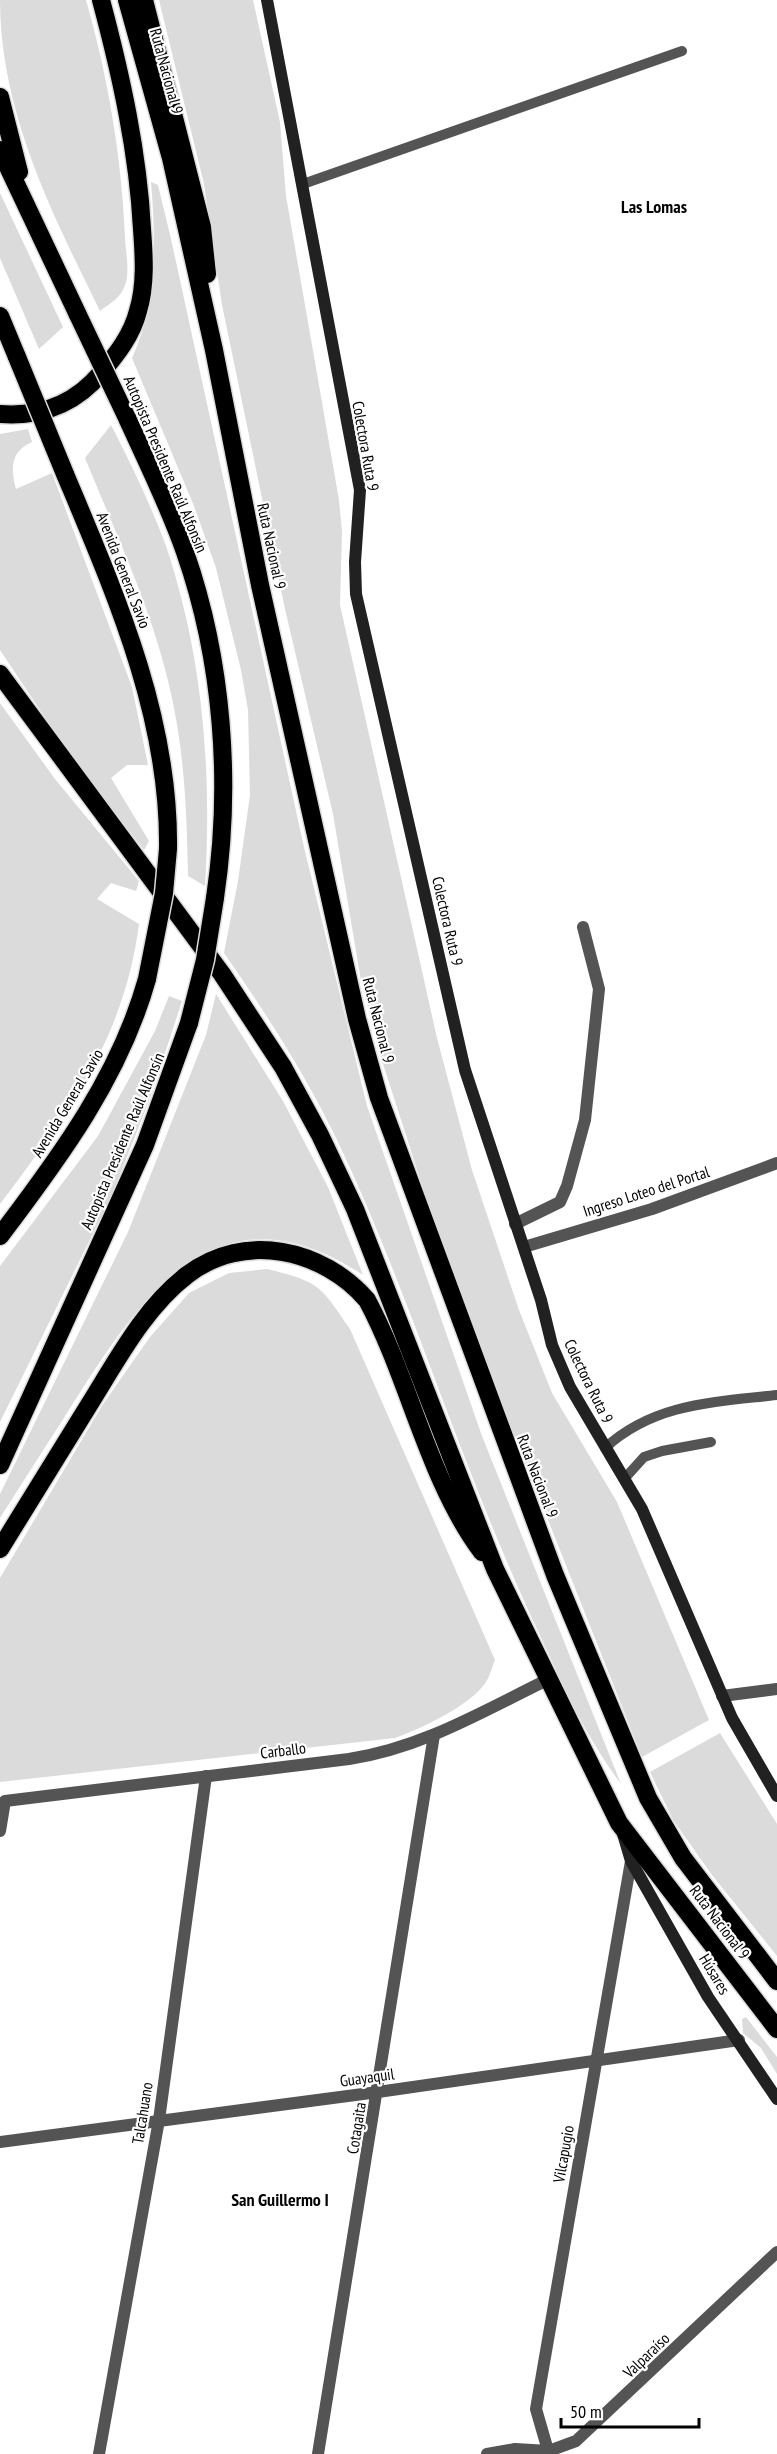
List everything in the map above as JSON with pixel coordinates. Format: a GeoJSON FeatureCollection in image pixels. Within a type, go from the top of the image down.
{"type":"FeatureCollection","features":[{"type":"Feature","properties":{"kind":"highway"},"geometry":{"type":"LineString","coordinates":[[0,414],[51,409],[81,394],[124,343],[139,309],[143,264],[140,189],[129,123],[101,0]]}},
{"type":"Feature","properties":{"kind":"highway","name":"Ruta Nacional 9"},"geometry":{"type":"LineString","coordinates":[[127,0],[171,158],[214,351],[260,585],[357,1019],[379,1098],[522,1490],[628,1755],[665,1831],[715,1902],[777,1982]]}},
{"type":"Feature","properties":{"kind":"highway"},"geometry":{"type":"LineString","coordinates":[[144,0],[202,227],[214,351]]}},
{"type":"Feature","properties":{"kind":"highway"},"geometry":{"type":"LineString","coordinates":[[0,97],[27,206]]}},
{"type":"Feature","properties":{"kind":"highway"},"geometry":{"type":"LineString","coordinates":[[0,150],[27,206]]}},
{"type":"Feature","properties":{"kind":"highway","name":"Autopista Presidente Raúl Alfonsín"},"geometry":{"type":"LineString","coordinates":[[0,1465],[145,1145],[189,1023],[205,960],[216,898],[222,837],[223,772],[216,686],[186,554],[127,418],[27,206]]}},
{"type":"Feature","properties":{"kind":"highway","name":"Avenida General Savio"},"geometry":{"type":"LineString","coordinates":[[0,316],[118,601],[146,693],[165,774],[168,849],[164,893],[147,979],[135,1021],[108,1076],[67,1145],[0,1236]]}},
{"type":"Feature","properties":{"kind":"highway","name":"Ruta Nacional 9"},"geometry":{"type":"LineString","coordinates":[[0,674],[222,974],[283,1067],[320,1135],[355,1209],[495,1569],[619,1823],[777,2029]]}},
{"type":"Feature","properties":{"kind":"highway"},"geometry":{"type":"LineString","coordinates":[[0,1549],[112,1368],[160,1301],[200,1266],[228,1254],[272,1251],[313,1259],[330,1267],[345,1277],[367,1300],[449,1494],[468,1533],[495,1569]]}},
{"type":"Feature","properties":{"kind":"street","name":"Colectora Ruta 9"},"geometry":{"type":"LineString","coordinates":[[267,0],[303,184],[333,361],[360,490],[354,579],[360,613],[389,729],[465,1070],[524,1247],[552,1345],[570,1387],[625,1478],[654,1534],[722,1696],[741,1735],[777,1796]]}},
{"type":"Feature","properties":{"kind":"street"},"geometry":{"type":"LineString","coordinates":[[515,1224],[560,1202],[567,1186],[585,1119],[599,989],[583,927]]}},
{"type":"Feature","properties":{"kind":"street","name":"Ingreso Loteo del Portal"},"geometry":{"type":"LineString","coordinates":[[524,1247],[652,1209],[777,1163]]}},
{"type":"Feature","properties":{"kind":"street","name":"Carballo"},"geometry":{"type":"LineString","coordinates":[[0,1831],[5,1801],[374,1755],[404,1748],[549,1679]]}},
{"type":"Feature","properties":{"kind":"street"},"geometry":{"type":"LineString","coordinates":[[722,1696],[777,1689]]}},
{"type":"Feature","properties":{"kind":"street","name":"Cotagaita"},"geometry":{"type":"LineString","coordinates":[[318,2454],[434,1735]]}},
{"type":"Feature","properties":{"kind":"street","name":"Talcahuano"},"geometry":{"type":"LineString","coordinates":[[99,2454],[159,2120],[206,1776]]}},
{"type":"Feature","properties":{"kind":"street","name":"Húsares"},"geometry":{"type":"LineString","coordinates":[[619,1823],[631,1861],[708,1997],[777,2099]]}},
{"type":"Feature","properties":{"kind":"street","name":"Vilcapugio"},"geometry":{"type":"LineString","coordinates":[[550,2453],[536,2409],[631,1861]]}},
{"type":"Feature","properties":{"kind":"street","name":"Guayaquil"},"geometry":{"type":"LineString","coordinates":[[0,2142],[378,2092],[739,2040]]}},
{"type":"Feature","properties":{"kind":"street","name":"Valparaíso"},"geometry":{"type":"LineString","coordinates":[[487,2454],[515,2449],[550,2453],[576,2441],[777,2252]]}},
{"type":"Feature","properties":{"kind":"lane"},"geometry":{"type":"LineString","coordinates":[[303,184],[682,51]]}},
{"type":"Feature","properties":{"kind":"lane"},"geometry":{"type":"LineString","coordinates":[[605,1448],[636,1423],[692,1404],[777,1395]]}},
{"type":"Feature","properties":{"kind":"lane"},"geometry":{"type":"LineString","coordinates":[[625,1478],[644,1457],[662,1451],[711,1442]]}},
{"type":"Feature","properties":{"kind":"shaded area"},"geometry":{"type":"Polygon","coordinates":[[[0,0],[86,0],[113,118],[121,179],[127,263],[123,290],[115,300],[100,311],[47,199],[19,122],[2,42],[0,0]]]}},
{"type":"Feature","properties":{"kind":"shaded area"},"geometry":{"type":"Polygon","coordinates":[[[159,0],[253,0],[280,122],[286,196],[339,500],[342,532],[340,605],[437,1038],[472,1170],[519,1310],[552,1393],[617,1502],[709,1720],[642,1757],[452,1278],[383,1064],[361,981],[333,814],[285,609],[222,305],[204,184],[159,0]]]}},
{"type":"Feature","properties":{"kind":"shaded area"},"geometry":{"type":"Polygon","coordinates":[[[151,182],[158,185],[171,239],[303,843],[367,1106],[482,1436],[621,1784],[591,1739],[574,1708],[503,1554],[393,1269],[337,1140],[284,1044],[224,953],[238,881],[250,795],[248,710],[241,670],[216,568],[194,506],[132,358],[146,316],[153,272],[154,227],[151,182]]]}},
{"type":"Feature","properties":{"kind":"shaded area"},"geometry":{"type":"Polygon","coordinates":[[[0,193],[63,327],[39,349],[0,258],[0,193]]]}},
{"type":"Feature","properties":{"kind":"shaded area"},"geometry":{"type":"Polygon","coordinates":[[[111,425],[154,515],[166,546],[189,629],[202,714],[205,757],[207,843],[205,886],[188,876],[183,771],[178,729],[167,676],[148,612],[85,458],[111,425]]]}},
{"type":"Feature","properties":{"kind":"shaded area"},"geometry":{"type":"Polygon","coordinates":[[[28,429],[32,442],[20,450],[14,461],[13,474],[16,489],[52,473],[132,687],[148,765],[127,765],[111,778],[149,841],[144,850],[76,764],[0,650],[0,434],[28,429]]]}},
{"type":"Feature","properties":{"kind":"shaded area"},"geometry":{"type":"Polygon","coordinates":[[[0,703],[55,779],[139,881],[136,891],[111,883],[97,899],[139,924],[132,965],[121,1004],[106,1039],[70,1106],[0,1204],[0,703]]]}},
{"type":"Feature","properties":{"kind":"shaded area"},"geometry":{"type":"Polygon","coordinates":[[[216,994],[283,1101],[328,1187],[363,1275],[314,1249],[270,1239],[231,1243],[196,1258],[164,1283],[134,1315],[106,1353],[0,1518],[0,1494],[128,1232],[206,1035],[216,994]]]}},
{"type":"Feature","properties":{"kind":"shaded area"},"geometry":{"type":"Polygon","coordinates":[[[169,996],[182,1001],[152,1093],[112,1195],[0,1422],[0,1266],[98,1136],[155,1031],[169,996]]]}},
{"type":"Feature","properties":{"kind":"shaded area"},"geometry":{"type":"Polygon","coordinates":[[[267,1269],[298,1278],[317,1287],[325,1294],[350,1329],[495,1660],[487,1680],[479,1691],[457,1708],[395,1738],[0,1782],[0,1578],[103,1404],[150,1337],[189,1293],[229,1273],[267,1269]]]}},
{"type":"Feature","properties":{"kind":"shaded area"},"geometry":{"type":"Polygon","coordinates":[[[720,1733],[777,1824],[777,1956],[712,1875],[673,1820],[650,1772],[720,1733]]]}},
{"type":"Feature","properties":{"kind":"shaded area"},"geometry":{"type":"Polygon","coordinates":[[[746,2017],[777,2057],[777,2074],[761,2048],[743,2033],[742,2019],[746,2017]]]}},
{"type":"Feature","properties":{"kind":"district","name":"Las Lomas"},"geometry":{"type":"Point","coordinates":[654,207]}},
{"type":"Feature","properties":{"kind":"district","name":"San Guillermo I"},"geometry":{"type":"Point","coordinates":[280,2200]}}]}
